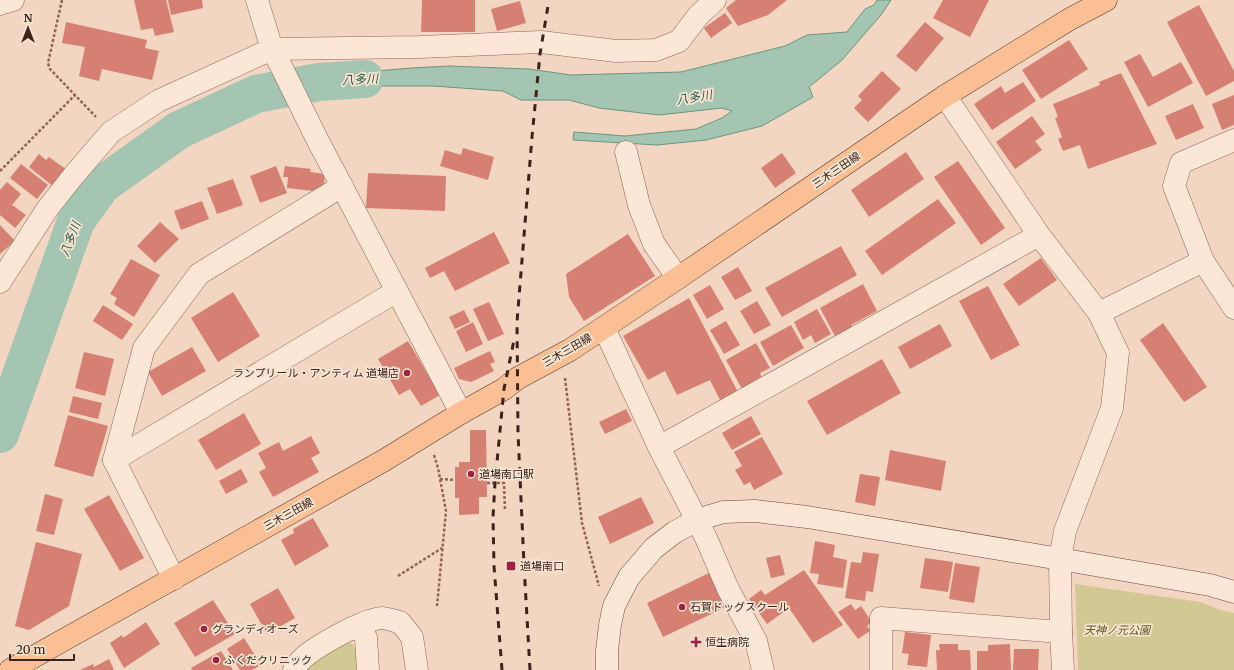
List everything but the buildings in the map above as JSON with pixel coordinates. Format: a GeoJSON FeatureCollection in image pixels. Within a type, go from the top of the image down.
{"type":"FeatureCollection","features":[{"type":"Feature","properties":{"kind":"main road","name":"三木三田線"},"geometry":{"type":"LineString","coordinates":[[10,670],[383,461],[504,389],[518,378],[563,354],[604,328],[945,96],[1070,19],[1106,0]]}},
{"type":"Feature","properties":{"kind":"street"},"geometry":{"type":"LineString","coordinates":[[0,4],[13,0]]}},
{"type":"Feature","properties":{"kind":"street"},"geometry":{"type":"LineString","coordinates":[[257,0],[276,57],[317,139],[462,413]]}},
{"type":"Feature","properties":{"kind":"street"},"geometry":{"type":"LineString","coordinates":[[0,282],[48,208],[111,132],[158,101],[276,57],[419,47],[541,42],[616,51],[656,50],[679,41],[698,16],[715,0]]}},
{"type":"Feature","properties":{"kind":"street"},"geometry":{"type":"LineString","coordinates":[[945,96],[1039,235],[1099,313],[1118,353],[1112,408],[1065,530],[1060,559],[1063,670]]}},
{"type":"Feature","properties":{"kind":"street"},"geometry":{"type":"LineString","coordinates":[[1234,140],[1181,163],[1174,186],[1202,261],[1234,308]]}},
{"type":"Feature","properties":{"kind":"street"},"geometry":{"type":"LineString","coordinates":[[626,152],[639,205],[654,244],[678,278]]}},
{"type":"Feature","properties":{"kind":"street"},"geometry":{"type":"LineString","coordinates":[[174,579],[114,460],[144,348],[199,274],[342,186]]}},
{"type":"Feature","properties":{"kind":"street"},"geometry":{"type":"LineString","coordinates":[[659,447],[1039,235]]}},
{"type":"Feature","properties":{"kind":"street"},"geometry":{"type":"LineString","coordinates":[[1099,313],[1202,261]]}},
{"type":"Feature","properties":{"kind":"street"},"geometry":{"type":"LineString","coordinates":[[114,460],[398,291]]}},
{"type":"Feature","properties":{"kind":"street"},"geometry":{"type":"LineString","coordinates":[[604,328],[659,447],[696,520],[728,589],[756,641],[763,670]]}},
{"type":"Feature","properties":{"kind":"street"},"geometry":{"type":"LineString","coordinates":[[607,670],[610,625],[614,606],[629,577],[654,548],[676,532],[696,520],[723,512],[755,511],[807,517],[1210,585],[1234,592]]}},
{"type":"Feature","properties":{"kind":"street"},"geometry":{"type":"LineString","coordinates":[[294,670],[299,661],[352,628],[381,618],[400,622],[412,636],[417,670]]}},
{"type":"Feature","properties":{"kind":"street"},"geometry":{"type":"LineString","coordinates":[[881,670],[881,618],[1061,632]]}},
{"type":"Feature","properties":{"kind":"street"},"geometry":{"type":"LineString","coordinates":[[352,628],[362,631],[366,638],[368,670]]}},
{"type":"Feature","properties":{"kind":"path"},"geometry":{"type":"LineString","coordinates":[[62,0],[48,63],[50,69],[111,132]]}},
{"type":"Feature","properties":{"kind":"path"},"geometry":{"type":"LineString","coordinates":[[0,171],[75,95]]}},
{"type":"Feature","properties":{"kind":"path"},"geometry":{"type":"LineString","coordinates":[[563,354],[582,523],[600,588]]}},
{"type":"Feature","properties":{"kind":"path"},"geometry":{"type":"LineString","coordinates":[[432,449],[446,511],[437,606]]}},
{"type":"Feature","properties":{"kind":"path"},"geometry":{"type":"LineString","coordinates":[[440,479],[455,480]]}},
{"type":"Feature","properties":{"kind":"path"},"geometry":{"type":"LineString","coordinates":[[487,483],[504,483],[505,511]]}},
{"type":"Feature","properties":{"kind":"path"},"geometry":{"type":"LineString","coordinates":[[398,576],[442,548]]}},
{"type":"Feature","properties":{"kind":"green space","name":"天神ノ元公園"},"geometry":{"type":"Polygon","coordinates":[[[1075,584],[1200,602],[1234,613],[1234,670],[1078,670],[1075,584]]]}},
{"type":"Feature","properties":{"kind":"green space"},"geometry":{"type":"Polygon","coordinates":[[[348,642],[353,644],[356,651],[357,670],[305,670],[307,664],[348,642]]]}},
{"type":"Feature","properties":{"kind":"water"},"geometry":{"type":"Polygon","coordinates":[[[877,0],[891,0],[881,15],[842,60],[809,87],[813,97],[762,126],[706,140],[657,145],[573,140],[574,132],[625,136],[696,129],[722,118],[732,111],[722,108],[659,115],[599,108],[569,100],[521,100],[503,91],[433,86],[313,88],[314,76],[449,66],[529,69],[571,75],[681,72],[785,46],[807,35],[847,32],[865,9],[874,5],[877,0]]]}},
{"type":"Feature","properties":{"kind":"waterway","name":"八多川"},"geometry":{"type":"LineString","coordinates":[[0,434],[76,221],[102,185],[179,130],[256,94],[319,82],[365,79]]}},
{"type":"Feature","properties":{"kind":"railway"},"geometry":{"type":"LineString","coordinates":[[530,670],[518,433],[517,322],[540,54],[549,0]]}},
{"type":"Feature","properties":{"kind":"railway"},"geometry":{"type":"LineString","coordinates":[[502,670],[494,566],[493,517],[504,389],[514,340]]}},
{"type":"Feature","properties":{"kind":"place","name":"ランプリール・アンティム 道場店"},"geometry":{"type":"Point","coordinates":[407,373]}},
{"type":"Feature","properties":{"kind":"place","name":"道場南口駅"},"geometry":{"type":"Point","coordinates":[471,474]}},
{"type":"Feature","properties":{"kind":"place","name":"道場南口"},"geometry":{"type":"Point","coordinates":[511,566]}},
{"type":"Feature","properties":{"kind":"place","name":"石賀ドッグスクール"},"geometry":{"type":"Point","coordinates":[682,607]}},
{"type":"Feature","properties":{"kind":"place","name":"グランディオーズ"},"geometry":{"type":"Point","coordinates":[204,629]}},
{"type":"Feature","properties":{"kind":"place","name":"恒生病院"},"geometry":{"type":"Point","coordinates":[696,642]}},
{"type":"Feature","properties":{"kind":"place","name":"ふくだクリニック"},"geometry":{"type":"Point","coordinates":[216,660]}}]}
